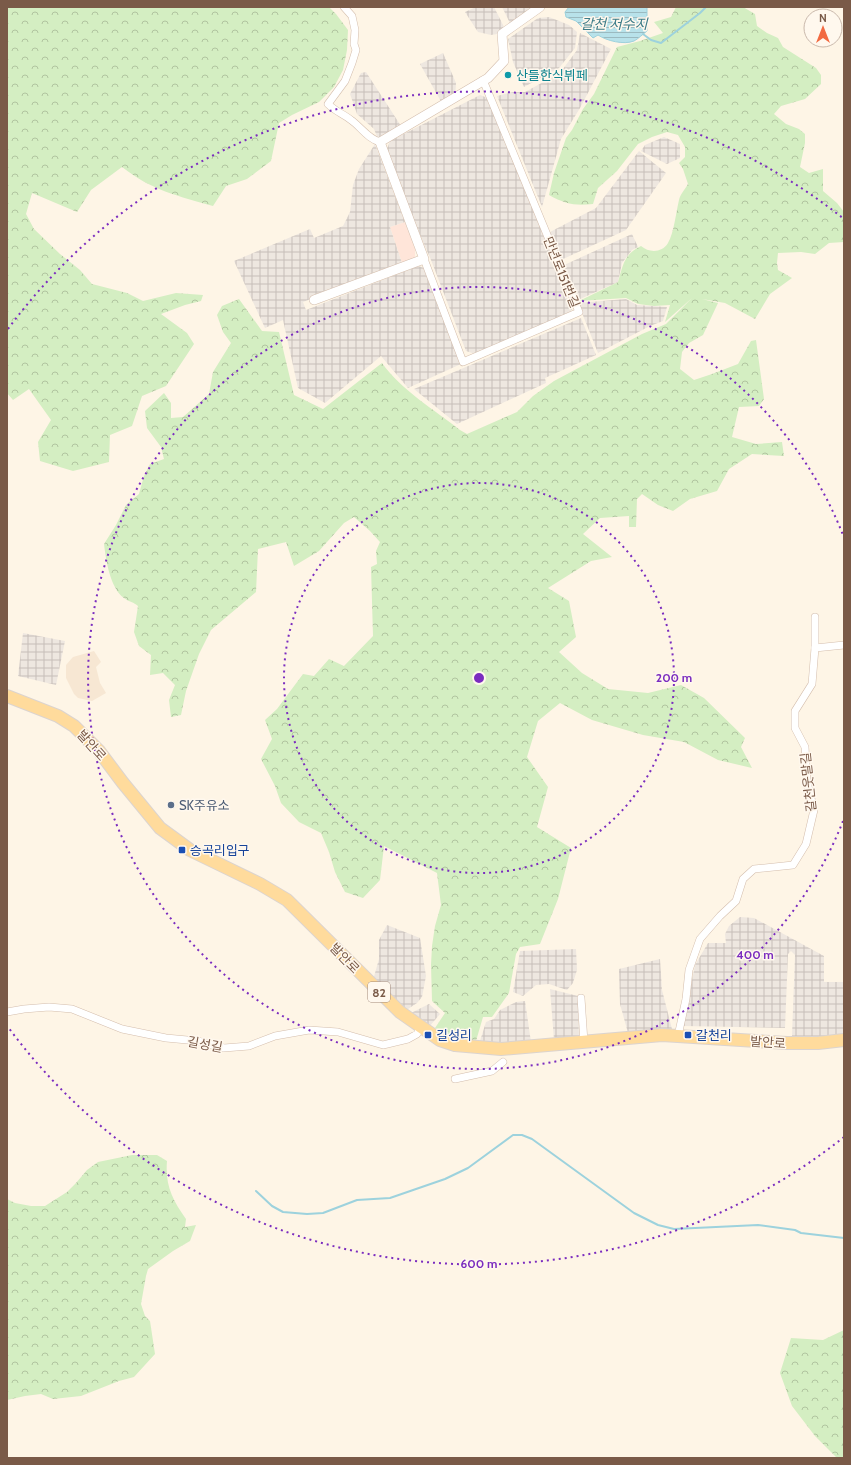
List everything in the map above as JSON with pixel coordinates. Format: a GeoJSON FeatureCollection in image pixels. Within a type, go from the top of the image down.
{"type":"FeatureCollection","features":[{"type":"Feature","properties":{"kind":"main road","name":"발안로"},"geometry":{"type":"LineString","coordinates":[[7,696],[58,716],[74,726],[99,751],[160,828],[190,850],[260,884],[287,900],[400,1012],[440,1040],[455,1045],[501,1049],[662,1035],[818,1044],[844,1040]]}},
{"type":"Feature","properties":{"kind":"street"},"geometry":{"type":"LineString","coordinates":[[344,7],[352,16],[355,30],[354,44],[356,50],[345,81],[328,104],[337,112],[352,121],[373,141],[380,142],[488,78],[504,61],[502,34],[540,7]]}},
{"type":"Feature","properties":{"kind":"street","name":"만년로151번길"},"geometry":{"type":"LineString","coordinates":[[380,142],[463,362],[578,312],[483,80]]}},
{"type":"Feature","properties":{"kind":"street"},"geometry":{"type":"LineString","coordinates":[[314,300],[424,259]]}},
{"type":"Feature","properties":{"kind":"street","name":"갈천웃말길"},"geometry":{"type":"LineString","coordinates":[[678,1036],[686,999],[689,970],[700,939],[720,916],[736,901],[743,879],[754,869],[793,865],[806,844],[814,810],[807,782],[805,747],[795,728],[795,711],[812,684],[815,617]]}},
{"type":"Feature","properties":{"kind":"street"},"geometry":{"type":"LineString","coordinates":[[814,648],[844,645]]}},
{"type":"Feature","properties":{"kind":"street"},"geometry":{"type":"LineString","coordinates":[[581,998],[584,1042]]}},
{"type":"Feature","properties":{"kind":"street","name":"길성길"},"geometry":{"type":"LineString","coordinates":[[7,1012],[50,1007],[72,1009],[122,1029],[166,1038],[198,1041],[224,1048],[249,1046],[275,1036],[309,1030],[338,1032],[383,1045],[408,1039],[417,1034],[421,1026]]}},
{"type":"Feature","properties":{"kind":"street"},"geometry":{"type":"LineString","coordinates":[[455,1079],[492,1071],[503,1062]]}},
{"type":"Feature","properties":{"kind":"shaded area"},"geometry":{"type":"Polygon","coordinates":[[[476,7],[494,7],[504,27],[497,34],[491,35],[478,32],[465,12],[476,7]]]}},
{"type":"Feature","properties":{"kind":"shaded area"},"geometry":{"type":"Polygon","coordinates":[[[502,7],[529,7],[530,9],[510,23],[502,7]]]}},
{"type":"Feature","properties":{"kind":"shaded area"},"geometry":{"type":"Polygon","coordinates":[[[549,17],[569,25],[577,32],[575,48],[559,68],[524,87],[513,62],[508,39],[538,18],[549,17]]]}},
{"type":"Feature","properties":{"kind":"shaded area"},"geometry":{"type":"Polygon","coordinates":[[[580,33],[611,49],[580,108],[561,139],[542,207],[497,96],[513,92],[525,92],[560,73],[577,50],[580,33]]]}},
{"type":"Feature","properties":{"kind":"shaded area"},"geometry":{"type":"Polygon","coordinates":[[[443,53],[456,83],[455,98],[443,105],[420,64],[443,53]]]}},
{"type":"Feature","properties":{"kind":"shaded area"},"geometry":{"type":"Polygon","coordinates":[[[366,72],[401,126],[378,139],[374,129],[357,114],[350,94],[361,73],[366,72]]]}},
{"type":"Feature","properties":{"kind":"shaded area"},"geometry":{"type":"Polygon","coordinates":[[[480,95],[490,99],[530,198],[559,279],[572,309],[568,315],[475,354],[466,351],[387,149],[390,141],[480,95]]]}},
{"type":"Feature","properties":{"kind":"shaded area"},"geometry":{"type":"Polygon","coordinates":[[[664,137],[680,144],[680,158],[667,164],[641,151],[645,145],[664,137]]]}},
{"type":"Feature","properties":{"kind":"shaded area"},"geometry":{"type":"Polygon","coordinates":[[[375,144],[405,222],[390,227],[402,263],[303,302],[306,310],[418,266],[425,268],[461,364],[408,388],[381,356],[325,403],[298,388],[283,320],[265,328],[234,261],[310,229],[314,238],[343,226],[350,212],[353,185],[359,169],[375,144]]]}},
{"type":"Feature","properties":{"kind":"shaded area"},"geometry":{"type":"Polygon","coordinates":[[[639,151],[666,173],[626,230],[561,260],[550,232],[596,208],[639,151]]]}},
{"type":"Feature","properties":{"kind":"shaded area"},"geometry":{"type":"Polygon","coordinates":[[[405,222],[415,249],[415,258],[402,263],[390,227],[405,222]]]}},
{"type":"Feature","properties":{"kind":"shaded area"},"geometry":{"type":"Polygon","coordinates":[[[632,234],[638,247],[632,250],[622,263],[618,282],[578,300],[562,266],[632,234]]]}},
{"type":"Feature","properties":{"kind":"shaded area"},"geometry":{"type":"Polygon","coordinates":[[[626,299],[637,305],[667,307],[663,321],[650,326],[598,353],[578,303],[626,299]]]}},
{"type":"Feature","properties":{"kind":"shaded area"},"geometry":{"type":"Polygon","coordinates":[[[581,318],[596,355],[545,378],[546,383],[457,424],[414,389],[581,318]]]}},
{"type":"Feature","properties":{"kind":"shaded area"},"geometry":{"type":"Polygon","coordinates":[[[23,633],[65,641],[56,685],[18,676],[23,633]]]}},
{"type":"Feature","properties":{"kind":"shaded area"},"geometry":{"type":"Polygon","coordinates":[[[94,651],[101,662],[96,667],[100,683],[106,693],[92,701],[78,698],[74,694],[66,678],[66,665],[73,657],[94,651]]]}},
{"type":"Feature","properties":{"kind":"shaded area"},"geometry":{"type":"Polygon","coordinates":[[[740,917],[754,918],[824,956],[824,982],[844,982],[843,1037],[792,1036],[795,955],[791,951],[788,954],[785,1028],[683,1026],[695,965],[708,943],[726,943],[725,934],[729,926],[740,917]]]}},
{"type":"Feature","properties":{"kind":"shaded area"},"geometry":{"type":"Polygon","coordinates":[[[387,925],[420,938],[426,976],[422,997],[417,1003],[408,1009],[401,1010],[373,980],[379,959],[379,940],[387,925]]]}},
{"type":"Feature","properties":{"kind":"shaded area"},"geometry":{"type":"Polygon","coordinates":[[[576,949],[577,970],[573,983],[567,990],[549,984],[536,985],[523,996],[513,992],[520,951],[576,949]]]}},
{"type":"Feature","properties":{"kind":"shaded area"},"geometry":{"type":"Polygon","coordinates":[[[660,959],[662,990],[672,1029],[628,1033],[620,1004],[619,969],[660,959]]]}},
{"type":"Feature","properties":{"kind":"shaded area"},"geometry":{"type":"Polygon","coordinates":[[[550,989],[578,996],[579,1038],[554,1040],[550,989]]]}},
{"type":"Feature","properties":{"kind":"shaded area"},"geometry":{"type":"Polygon","coordinates":[[[525,1001],[531,1042],[479,1044],[486,1022],[494,1019],[500,1010],[516,1002],[525,1001]]]}},
{"type":"Feature","properties":{"kind":"shaded area"},"geometry":{"type":"Polygon","coordinates":[[[429,1004],[440,1014],[429,1027],[409,1014],[429,1004]]]}},
{"type":"Feature","properties":{"kind":"green space"},"geometry":{"type":"Polygon","coordinates":[[[7,7],[329,7],[348,30],[347,50],[343,70],[334,87],[319,102],[279,123],[271,161],[247,179],[226,186],[213,206],[154,187],[122,167],[91,190],[77,212],[32,193],[26,214],[34,229],[60,254],[80,270],[92,284],[127,293],[143,301],[176,293],[203,295],[201,301],[161,314],[187,333],[194,344],[166,386],[142,396],[132,426],[110,435],[109,462],[73,471],[40,461],[38,442],[51,420],[29,389],[13,400],[7,393],[7,7]]]}},
{"type":"Feature","properties":{"kind":"green space"},"geometry":{"type":"Polygon","coordinates":[[[676,7],[743,7],[755,14],[757,26],[778,38],[783,47],[816,68],[821,75],[821,84],[805,99],[781,106],[774,114],[786,124],[799,129],[805,134],[805,143],[800,167],[809,173],[823,169],[823,191],[837,203],[844,212],[844,242],[829,243],[815,254],[801,252],[778,253],[778,270],[792,278],[770,294],[755,319],[725,303],[702,299],[718,303],[703,335],[689,343],[682,352],[680,369],[694,380],[738,364],[751,341],[756,340],[764,399],[759,406],[739,407],[732,437],[756,444],[782,442],[784,456],[752,454],[729,469],[717,491],[690,499],[673,511],[658,505],[642,494],[637,499],[636,527],[629,527],[629,516],[600,518],[583,534],[612,557],[591,561],[548,588],[569,601],[576,637],[559,652],[582,673],[608,689],[648,693],[681,685],[704,698],[745,738],[741,747],[752,768],[718,760],[684,742],[643,735],[592,720],[560,703],[538,721],[527,757],[548,787],[537,827],[571,848],[558,899],[540,944],[520,947],[516,954],[509,993],[492,1017],[483,1017],[476,1041],[460,1040],[435,1028],[445,1013],[432,1001],[432,946],[435,926],[441,905],[437,873],[384,846],[380,880],[363,898],[345,892],[335,872],[321,833],[299,822],[281,803],[275,786],[261,759],[272,739],[265,720],[277,709],[303,674],[314,676],[329,659],[344,666],[373,636],[371,567],[377,564],[376,551],[380,542],[354,517],[344,523],[319,551],[294,566],[286,542],[258,549],[256,592],[211,630],[199,654],[186,691],[181,715],[171,717],[169,700],[175,685],[163,673],[150,675],[151,655],[139,646],[134,632],[138,606],[124,598],[115,588],[106,558],[104,544],[126,505],[139,494],[144,476],[150,464],[164,459],[161,447],[147,428],[145,411],[164,393],[171,403],[171,418],[183,417],[209,394],[213,372],[231,343],[223,332],[217,315],[222,306],[239,299],[262,331],[279,332],[294,395],[323,409],[382,363],[408,391],[467,434],[517,412],[533,396],[554,381],[642,334],[666,324],[692,298],[665,322],[670,305],[654,306],[638,304],[626,298],[579,301],[618,282],[625,261],[635,249],[641,246],[648,250],[655,251],[662,249],[668,243],[681,194],[688,184],[683,169],[679,163],[685,157],[685,147],[678,135],[667,132],[638,144],[617,171],[598,188],[593,204],[570,204],[549,195],[554,173],[566,138],[583,109],[594,94],[617,47],[663,33],[654,22],[671,17],[676,7]]]}},
{"type":"Feature","properties":{"kind":"green space"},"geometry":{"type":"Polygon","coordinates":[[[132,1155],[157,1155],[167,1161],[168,1185],[173,1198],[186,1219],[185,1227],[196,1225],[190,1241],[148,1269],[141,1304],[145,1316],[150,1321],[155,1354],[134,1377],[119,1381],[81,1396],[53,1399],[41,1394],[7,1400],[7,1199],[15,1203],[31,1206],[45,1206],[67,1192],[87,1170],[98,1162],[132,1155]]]}},
{"type":"Feature","properties":{"kind":"green space"},"geometry":{"type":"Polygon","coordinates":[[[844,1330],[844,1458],[837,1458],[815,1436],[792,1406],[780,1373],[791,1338],[823,1340],[844,1330]]]}},
{"type":"Feature","properties":{"kind":"water","name":"갈천 저수지"},"geometry":{"type":"Polygon","coordinates":[[[569,7],[647,7],[647,31],[636,40],[625,43],[616,42],[598,35],[593,38],[576,21],[566,17],[565,12],[569,7]]]}},
{"type":"Feature","properties":{"kind":"waterway"},"geometry":{"type":"LineString","coordinates":[[643,34],[651,40],[661,43],[706,7]]}},
{"type":"Feature","properties":{"kind":"waterway"},"geometry":{"type":"LineString","coordinates":[[256,1191],[272,1206],[283,1212],[307,1214],[323,1213],[357,1200],[390,1198],[445,1179],[468,1168],[513,1135],[522,1135],[532,1139],[634,1213],[658,1225],[674,1229],[758,1225],[795,1230],[801,1233],[844,1238]]}},
{"type":"Feature","properties":{"kind":"place","name":"산들한식뷔페"},"geometry":{"type":"Point","coordinates":[508,75]}},
{"type":"Feature","properties":{"kind":"place","name":"SK주유소"},"geometry":{"type":"Point","coordinates":[171,805]}},
{"type":"Feature","properties":{"kind":"place","name":"승곡리입구"},"geometry":{"type":"Point","coordinates":[182,850]}},
{"type":"Feature","properties":{"kind":"place","name":"길성리"},"geometry":{"type":"Point","coordinates":[428,1035]}},
{"type":"Feature","properties":{"kind":"place","name":"갈천리"},"geometry":{"type":"Point","coordinates":[688,1035]}}]}
